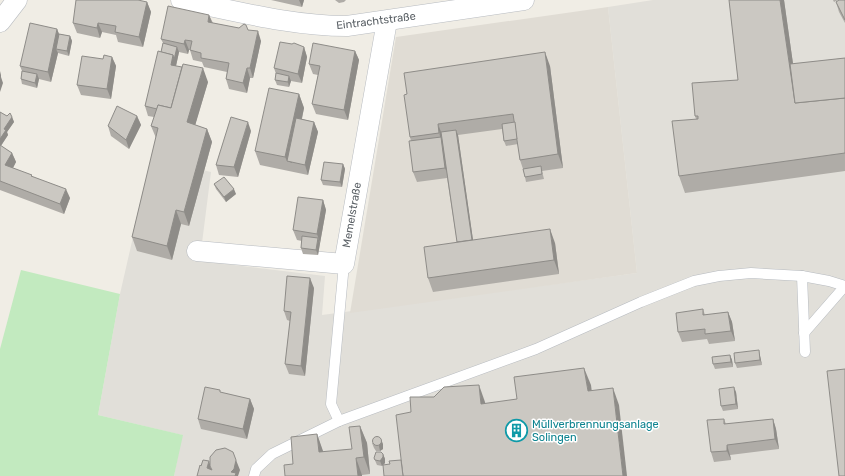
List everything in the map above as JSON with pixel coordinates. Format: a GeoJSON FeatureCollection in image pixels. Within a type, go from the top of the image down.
{"type":"FeatureCollection","features":[{"type":"Feature","properties":{"kind":"street"},"geometry":{"type":"LineString","coordinates":[[0,22],[16,0]]}},
{"type":"Feature","properties":{"kind":"street","name":"Eintrachtstraße"},"geometry":{"type":"LineString","coordinates":[[181,0],[272,19],[322,26],[346,26],[387,21],[447,6],[524,0]]}},
{"type":"Feature","properties":{"kind":"street","name":"Memelstraße"},"geometry":{"type":"LineString","coordinates":[[197,251],[344,264],[387,21]]}},
{"type":"Feature","properties":{"kind":"lane"},"geometry":{"type":"LineString","coordinates":[[339,421],[331,404],[344,264]]}},
{"type":"Feature","properties":{"kind":"lane"},"geometry":{"type":"LineString","coordinates":[[254,476],[256,469],[272,454],[339,421],[536,349],[642,302],[694,281],[719,276],[751,273],[802,276],[829,281],[845,286],[804,333]]}},
{"type":"Feature","properties":{"kind":"lane"},"geometry":{"type":"LineString","coordinates":[[802,276],[805,352]]}},
{"type":"Feature","properties":{"kind":"shaded area"},"geometry":{"type":"Polygon","coordinates":[[[653,0],[845,0],[845,476],[174,476],[182,435],[98,415],[120,294],[151,158],[211,172],[202,243],[226,264],[325,276],[322,315],[637,273],[608,7],[653,0]]]}},
{"type":"Feature","properties":{"kind":"shaded area"},"geometry":{"type":"Polygon","coordinates":[[[608,7],[637,273],[350,313],[396,37],[608,7]]]}},
{"type":"Feature","properties":{"kind":"green space"},"geometry":{"type":"Polygon","coordinates":[[[21,270],[120,294],[98,415],[183,435],[174,476],[0,476],[0,349],[21,270]]]}},
{"type":"Feature","properties":{"kind":"building"},"geometry":{"type":"Polygon","coordinates":[[[76,0],[138,0],[147,2],[139,37],[115,32],[116,26],[98,23],[97,28],[73,23],[76,0]]]}},
{"type":"Feature","properties":{"kind":"building"},"geometry":{"type":"Polygon","coordinates":[[[729,0],[780,0],[795,103],[845,98],[845,153],[679,176],[672,121],[698,119],[698,116],[695,116],[692,83],[738,80],[729,0]]]}},
{"type":"Feature","properties":{"kind":"building"},"geometry":{"type":"Polygon","coordinates":[[[839,0],[845,0],[845,20],[836,2],[839,0]]]}},
{"type":"Feature","properties":{"kind":"building"},"geometry":{"type":"Polygon","coordinates":[[[168,6],[209,15],[208,22],[239,28],[244,24],[248,30],[258,31],[250,68],[247,68],[243,83],[226,79],[229,63],[201,58],[201,53],[190,50],[192,41],[185,40],[184,44],[161,39],[168,6]]]}},
{"type":"Feature","properties":{"kind":"building"},"geometry":{"type":"Polygon","coordinates":[[[30,23],[57,29],[48,72],[20,66],[30,23]]]}},
{"type":"Feature","properties":{"kind":"building"},"geometry":{"type":"Polygon","coordinates":[[[59,34],[70,36],[67,51],[56,49],[59,34]]]}},
{"type":"Feature","properties":{"kind":"building"},"geometry":{"type":"Polygon","coordinates":[[[280,42],[294,43],[304,47],[298,74],[274,68],[280,42]]]}},
{"type":"Feature","properties":{"kind":"building"},"geometry":{"type":"Polygon","coordinates":[[[163,43],[177,47],[174,60],[173,55],[161,52],[163,43]]]}},
{"type":"Feature","properties":{"kind":"building"},"geometry":{"type":"Polygon","coordinates":[[[313,43],[355,51],[344,110],[312,104],[320,66],[309,64],[313,43]]]}},
{"type":"Feature","properties":{"kind":"building"},"geometry":{"type":"Polygon","coordinates":[[[158,51],[173,55],[171,65],[182,67],[171,108],[158,105],[157,109],[145,106],[158,51]]]}},
{"type":"Feature","properties":{"kind":"building"},"geometry":{"type":"Polygon","coordinates":[[[545,52],[558,154],[520,160],[513,114],[438,124],[439,133],[410,137],[404,95],[407,94],[404,73],[545,52]]]}},
{"type":"Feature","properties":{"kind":"building"},"geometry":{"type":"Polygon","coordinates":[[[104,55],[112,57],[107,89],[77,85],[82,56],[103,59],[104,55]]]}},
{"type":"Feature","properties":{"kind":"building"},"geometry":{"type":"Polygon","coordinates":[[[845,58],[845,98],[795,103],[790,64],[845,58]]]}},
{"type":"Feature","properties":{"kind":"building"},"geometry":{"type":"Polygon","coordinates":[[[183,64],[203,68],[187,122],[207,129],[184,212],[176,210],[167,246],[132,237],[158,128],[151,126],[158,105],[171,108],[183,64]]]}},
{"type":"Feature","properties":{"kind":"building"},"geometry":{"type":"Polygon","coordinates":[[[22,71],[37,74],[35,83],[21,79],[22,71]]]}},
{"type":"Feature","properties":{"kind":"building"},"geometry":{"type":"Polygon","coordinates":[[[276,73],[289,76],[288,82],[275,80],[276,73]]]}},
{"type":"Feature","properties":{"kind":"building"},"geometry":{"type":"Polygon","coordinates":[[[269,88],[299,94],[285,157],[255,151],[269,88]]]}},
{"type":"Feature","properties":{"kind":"building"},"geometry":{"type":"Polygon","coordinates":[[[117,106],[137,116],[126,140],[108,126],[117,106]]]}},
{"type":"Feature","properties":{"kind":"building"},"geometry":{"type":"Polygon","coordinates":[[[0,112],[7,116],[10,113],[12,117],[4,129],[6,130],[0,139],[0,112]]]}},
{"type":"Feature","properties":{"kind":"building"},"geometry":{"type":"Polygon","coordinates":[[[231,117],[248,122],[234,167],[216,165],[231,117]]]}},
{"type":"Feature","properties":{"kind":"building"},"geometry":{"type":"Polygon","coordinates":[[[296,118],[314,122],[305,165],[287,161],[296,118]]]}},
{"type":"Feature","properties":{"kind":"building"},"geometry":{"type":"Polygon","coordinates":[[[515,122],[517,139],[504,141],[502,124],[515,122]]]}},
{"type":"Feature","properties":{"kind":"building"},"geometry":{"type":"Polygon","coordinates":[[[456,130],[472,240],[457,242],[441,132],[456,130]]]}},
{"type":"Feature","properties":{"kind":"building"},"geometry":{"type":"Polygon","coordinates":[[[441,137],[445,168],[413,172],[409,141],[441,137]]]}},
{"type":"Feature","properties":{"kind":"building"},"geometry":{"type":"Polygon","coordinates":[[[0,145],[12,153],[5,165],[66,189],[60,204],[0,181],[0,145]]]}},
{"type":"Feature","properties":{"kind":"building"},"geometry":{"type":"Polygon","coordinates":[[[324,162],[343,164],[340,182],[321,180],[324,162]]]}},
{"type":"Feature","properties":{"kind":"building"},"geometry":{"type":"Polygon","coordinates":[[[541,166],[542,174],[525,177],[523,169],[541,166]]]}},
{"type":"Feature","properties":{"kind":"building"},"geometry":{"type":"Polygon","coordinates":[[[224,177],[234,189],[224,197],[214,184],[224,177]]]}},
{"type":"Feature","properties":{"kind":"building"},"geometry":{"type":"Polygon","coordinates":[[[298,197],[323,200],[317,234],[293,230],[298,197]]]}},
{"type":"Feature","properties":{"kind":"building"},"geometry":{"type":"Polygon","coordinates":[[[550,229],[554,260],[428,278],[424,247],[550,229]]]}},
{"type":"Feature","properties":{"kind":"building"},"geometry":{"type":"Polygon","coordinates":[[[302,236],[318,238],[316,250],[301,248],[302,236]]]}},
{"type":"Feature","properties":{"kind":"building"},"geometry":{"type":"Polygon","coordinates":[[[287,276],[310,278],[301,366],[285,364],[291,312],[284,311],[287,276]]]}},
{"type":"Feature","properties":{"kind":"building"},"geometry":{"type":"Polygon","coordinates":[[[703,309],[703,315],[728,312],[731,331],[705,334],[705,329],[678,332],[676,313],[703,309]]]}},
{"type":"Feature","properties":{"kind":"building"},"geometry":{"type":"Polygon","coordinates":[[[759,350],[760,360],[735,363],[734,353],[759,350]]]}},
{"type":"Feature","properties":{"kind":"building"},"geometry":{"type":"Polygon","coordinates":[[[730,355],[731,362],[713,364],[712,357],[730,355]]]}},
{"type":"Feature","properties":{"kind":"building","name":"Müllverbrennungsanlage Solingen"},"geometry":{"type":"Polygon","coordinates":[[[584,368],[588,391],[613,388],[623,476],[403,476],[396,415],[411,412],[410,397],[434,397],[444,387],[479,385],[481,404],[517,399],[514,377],[584,368]]]}},
{"type":"Feature","properties":{"kind":"building"},"geometry":{"type":"Polygon","coordinates":[[[845,369],[845,476],[839,476],[827,371],[845,369]]]}},
{"type":"Feature","properties":{"kind":"building"},"geometry":{"type":"Polygon","coordinates":[[[205,387],[250,399],[243,429],[198,419],[205,387]]]}},
{"type":"Feature","properties":{"kind":"building"},"geometry":{"type":"Polygon","coordinates":[[[734,387],[736,404],[721,406],[719,389],[734,387]]]}},
{"type":"Feature","properties":{"kind":"building"},"geometry":{"type":"Polygon","coordinates":[[[724,419],[724,424],[773,419],[775,439],[727,445],[727,451],[711,452],[707,420],[724,419]]]}},
{"type":"Feature","properties":{"kind":"building"},"geometry":{"type":"Polygon","coordinates":[[[360,426],[364,457],[356,458],[358,476],[285,476],[284,465],[293,464],[291,437],[317,434],[319,452],[352,449],[349,427],[360,426]]]}},
{"type":"Feature","properties":{"kind":"building"},"geometry":{"type":"Polygon","coordinates":[[[377,436],[382,441],[377,446],[372,441],[377,436]]]}},
{"type":"Feature","properties":{"kind":"building"},"geometry":{"type":"Polygon","coordinates":[[[225,448],[233,452],[236,460],[234,469],[231,472],[236,473],[235,476],[197,476],[203,460],[209,461],[207,468],[212,470],[210,466],[210,457],[216,450],[225,448]]]}},
{"type":"Feature","properties":{"kind":"building"},"geometry":{"type":"Polygon","coordinates":[[[376,452],[381,452],[383,454],[380,461],[375,460],[374,458],[376,452]]]}},
{"type":"Feature","properties":{"kind":"building"},"geometry":{"type":"Polygon","coordinates":[[[401,460],[403,476],[384,476],[383,465],[390,464],[389,461],[401,460]]]}},
{"type":"Feature","properties":{"kind":"place","name":"Müllverbrennungsanlage Solingen"},"geometry":{"type":"Point","coordinates":[516,430]}}]}
